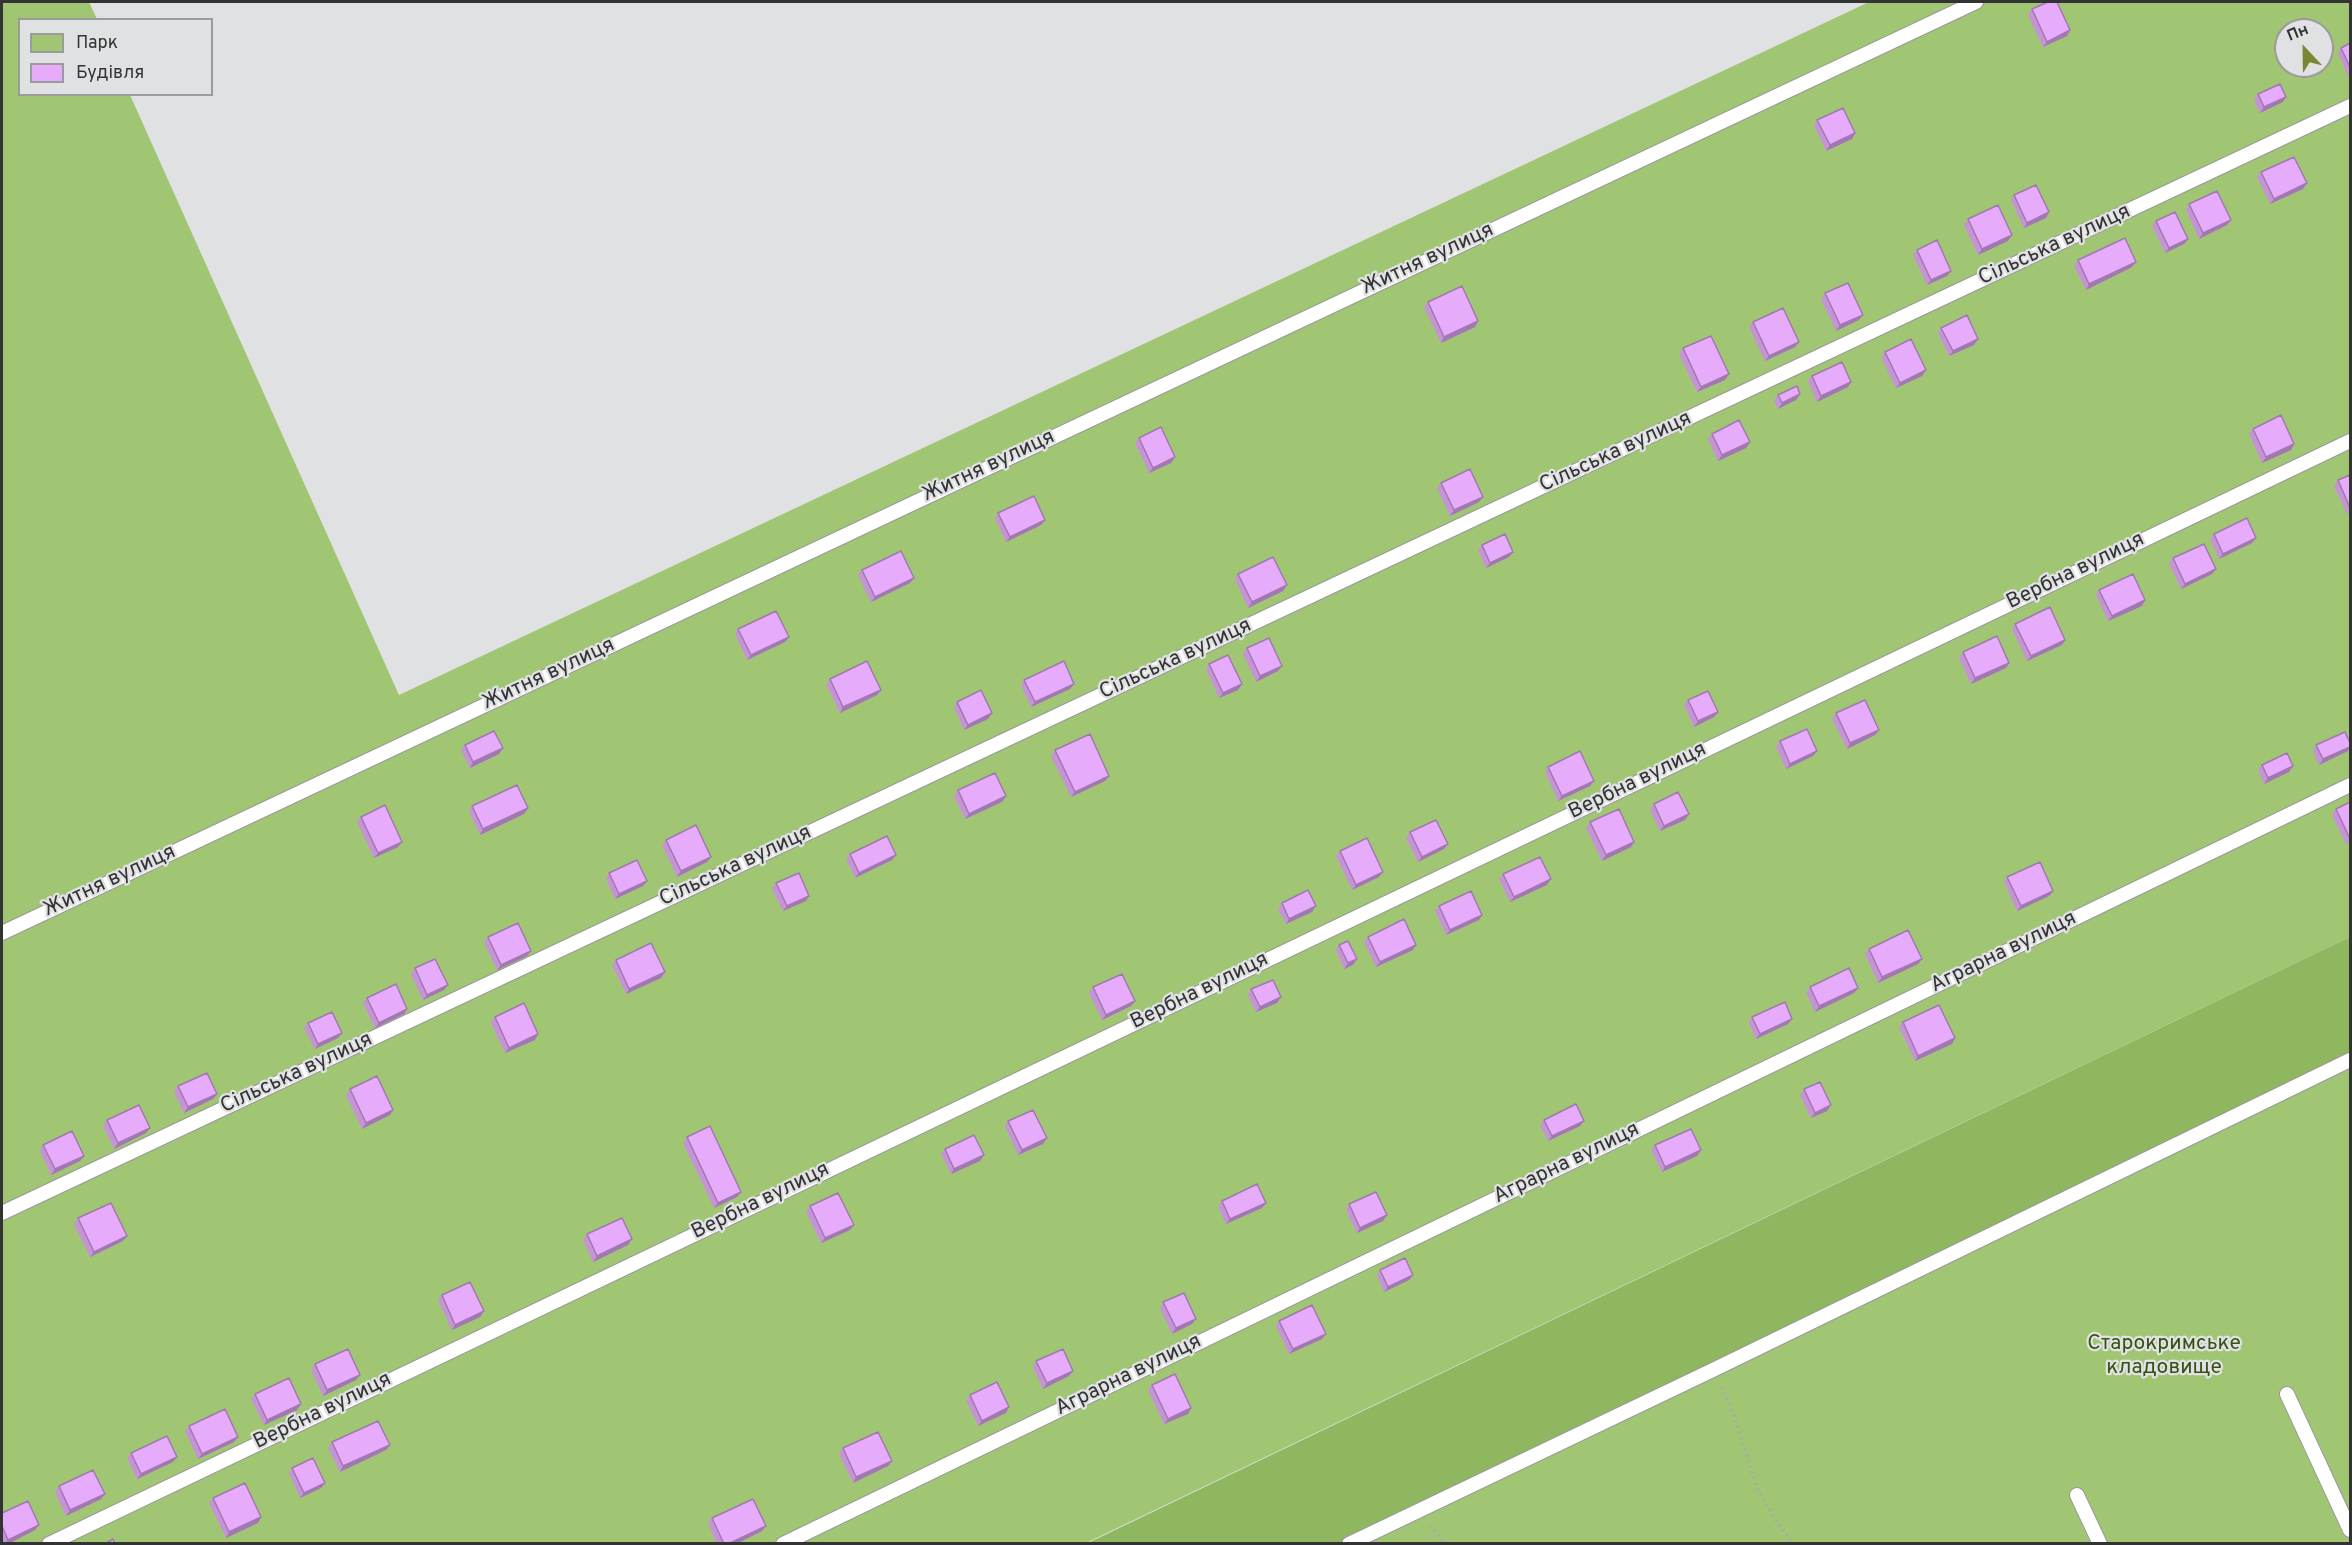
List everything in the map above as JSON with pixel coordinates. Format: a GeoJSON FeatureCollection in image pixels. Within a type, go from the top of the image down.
{"type":"FeatureCollection","features":[{"type":"Feature","properties":{"kind":"lane","name":"Житня вулиця"},"geometry":{"type":"LineString","coordinates":[[2,933],[1976,2]]}},
{"type":"Feature","properties":{"kind":"lane","name":"Сільська вулиця"},"geometry":{"type":"LineString","coordinates":[[2,1213],[2350,106]]}},
{"type":"Feature","properties":{"kind":"lane","name":"Вербна вулиця"},"geometry":{"type":"LineString","coordinates":[[49,1544],[2350,441]]}},
{"type":"Feature","properties":{"kind":"lane","name":"Аграрна вулиця"},"geometry":{"type":"LineString","coordinates":[[783,1544],[2350,785]]}},
{"type":"Feature","properties":{"kind":"lane"},"geometry":{"type":"LineString","coordinates":[[1349,1544],[2350,1060]]}},
{"type":"Feature","properties":{"kind":"lane"},"geometry":{"type":"LineString","coordinates":[[2287,1394],[2350,1530]]}},
{"type":"Feature","properties":{"kind":"lane"},"geometry":{"type":"LineString","coordinates":[[2077,1495],[2100,1544]]}},
{"type":"Feature","properties":{"kind":"path"},"geometry":{"type":"LineString","coordinates":[[1715,1369],[1731,1407],[1758,1490],[1781,1528],[1794,1544]]}},
{"type":"Feature","properties":{"kind":"green space"},"geometry":{"type":"Polygon","coordinates":[[[2,2],[89,2],[97,18],[18,18],[18,96],[130,96],[399,695],[1869,2],[2350,2],[2350,937],[1086,1543],[2,1544],[2,2]]]}},
{"type":"Feature","properties":{"kind":"green space"},"geometry":{"type":"Polygon","coordinates":[[[2350,937],[2350,1060],[1349,1543],[1086,1544],[2350,937]]]}},
{"type":"Feature","properties":{"kind":"green space","name":"Старокримське кладовище"},"geometry":{"type":"Polygon","coordinates":[[[2350,1060],[2350,1543],[1349,1544],[2350,1060]]]}},
{"type":"Feature","properties":{"kind":"building"},"geometry":{"type":"Polygon","coordinates":[[[2048,2],[2057,2],[2070,30],[2047,42],[2032,9],[2048,2]]]}},
{"type":"Feature","properties":{"kind":"building"},"geometry":{"type":"Polygon","coordinates":[[[2350,43],[2350,67],[2341,48],[2350,43]]]}},
{"type":"Feature","properties":{"kind":"building"},"geometry":{"type":"Polygon","coordinates":[[[2280,84],[2286,97],[2264,107],[2258,94],[2280,84]]]}},
{"type":"Feature","properties":{"kind":"building"},"geometry":{"type":"Polygon","coordinates":[[[1843,108],[1855,133],[1830,145],[1817,120],[1843,108]]]}},
{"type":"Feature","properties":{"kind":"building"},"geometry":{"type":"Polygon","coordinates":[[[2294,157],[2307,183],[2274,199],[2261,172],[2294,157]]]}},
{"type":"Feature","properties":{"kind":"building"},"geometry":{"type":"Polygon","coordinates":[[[2036,185],[2049,212],[2027,223],[2014,195],[2036,185]]]}},
{"type":"Feature","properties":{"kind":"building"},"geometry":{"type":"Polygon","coordinates":[[[2217,191],[2231,220],[2203,233],[2189,204],[2217,191]]]}},
{"type":"Feature","properties":{"kind":"building"},"geometry":{"type":"Polygon","coordinates":[[[1998,205],[2012,235],[1982,249],[1968,219],[1998,205]]]}},
{"type":"Feature","properties":{"kind":"building"},"geometry":{"type":"Polygon","coordinates":[[[2175,212],[2188,239],[2169,248],[2156,221],[2175,212]]]}},
{"type":"Feature","properties":{"kind":"building"},"geometry":{"type":"Polygon","coordinates":[[[2125,238],[2136,262],[2089,284],[2078,260],[2125,238]]]}},
{"type":"Feature","properties":{"kind":"building"},"geometry":{"type":"Polygon","coordinates":[[[1937,240],[1951,271],[1931,280],[1917,250],[1937,240]]]}},
{"type":"Feature","properties":{"kind":"building"},"geometry":{"type":"Polygon","coordinates":[[[1848,283],[1863,315],[1840,325],[1825,293],[1848,283]]]}},
{"type":"Feature","properties":{"kind":"building"},"geometry":{"type":"Polygon","coordinates":[[[1462,286],[1478,321],[1444,337],[1428,302],[1462,286]]]}},
{"type":"Feature","properties":{"kind":"building"},"geometry":{"type":"Polygon","coordinates":[[[1783,308],[1799,342],[1769,356],[1753,322],[1783,308]]]}},
{"type":"Feature","properties":{"kind":"building"},"geometry":{"type":"Polygon","coordinates":[[[1967,315],[1978,339],[1953,351],[1941,328],[1967,315]]]}},
{"type":"Feature","properties":{"kind":"building"},"geometry":{"type":"Polygon","coordinates":[[[1711,336],[1729,374],[1701,387],[1683,348],[1711,336]]]}},
{"type":"Feature","properties":{"kind":"building"},"geometry":{"type":"Polygon","coordinates":[[[1911,339],[1926,370],[1900,383],[1885,352],[1911,339]]]}},
{"type":"Feature","properties":{"kind":"building"},"geometry":{"type":"Polygon","coordinates":[[[1842,362],[1851,382],[1821,396],[1812,376],[1842,362]]]}},
{"type":"Feature","properties":{"kind":"building"},"geometry":{"type":"Polygon","coordinates":[[[1797,386],[1800,394],[1782,403],[1778,395],[1797,386]]]}},
{"type":"Feature","properties":{"kind":"building"},"geometry":{"type":"Polygon","coordinates":[[[2281,415],[2294,444],[2266,457],[2253,429],[2281,415]]]}},
{"type":"Feature","properties":{"kind":"building"},"geometry":{"type":"Polygon","coordinates":[[[1739,420],[1750,442],[1722,455],[1712,434],[1739,420]]]}},
{"type":"Feature","properties":{"kind":"building"},"geometry":{"type":"Polygon","coordinates":[[[1161,427],[1175,457],[1153,468],[1139,438],[1161,427]]]}},
{"type":"Feature","properties":{"kind":"building"},"geometry":{"type":"Polygon","coordinates":[[[1470,469],[1483,497],[1454,510],[1441,483],[1470,469]]]}},
{"type":"Feature","properties":{"kind":"building"},"geometry":{"type":"Polygon","coordinates":[[[2350,475],[2350,508],[2338,480],[2350,475]]]}},
{"type":"Feature","properties":{"kind":"building"},"geometry":{"type":"Polygon","coordinates":[[[1034,496],[1045,520],[1010,537],[998,513],[1034,496]]]}},
{"type":"Feature","properties":{"kind":"building"},"geometry":{"type":"Polygon","coordinates":[[[2247,518],[2256,538],[2223,554],[2214,534],[2247,518]]]}},
{"type":"Feature","properties":{"kind":"building"},"geometry":{"type":"Polygon","coordinates":[[[1505,534],[1513,552],[1490,563],[1482,545],[1505,534]]]}},
{"type":"Feature","properties":{"kind":"building"},"geometry":{"type":"Polygon","coordinates":[[[2204,544],[2216,569],[2185,584],[2173,558],[2204,544]]]}},
{"type":"Feature","properties":{"kind":"building"},"geometry":{"type":"Polygon","coordinates":[[[901,551],[914,578],[875,597],[862,570],[901,551]]]}},
{"type":"Feature","properties":{"kind":"building"},"geometry":{"type":"Polygon","coordinates":[[[1273,557],[1287,585],[1252,602],[1238,574],[1273,557]]]}},
{"type":"Feature","properties":{"kind":"building"},"geometry":{"type":"Polygon","coordinates":[[[2133,574],[2145,600],[2112,616],[2099,590],[2133,574]]]}},
{"type":"Feature","properties":{"kind":"building"},"geometry":{"type":"Polygon","coordinates":[[[2050,607],[2065,640],[2031,656],[2015,624],[2050,607]]]}},
{"type":"Feature","properties":{"kind":"building"},"geometry":{"type":"Polygon","coordinates":[[[776,611],[789,637],[751,655],[738,629],[776,611]]]}},
{"type":"Feature","properties":{"kind":"building"},"geometry":{"type":"Polygon","coordinates":[[[1997,636],[2009,663],[1975,678],[1963,652],[1997,636]]]}},
{"type":"Feature","properties":{"kind":"building"},"geometry":{"type":"Polygon","coordinates":[[[1269,638],[1282,666],[1260,676],[1247,648],[1269,638]]]}},
{"type":"Feature","properties":{"kind":"building"},"geometry":{"type":"Polygon","coordinates":[[[1228,655],[1242,684],[1223,693],[1209,664],[1228,655]]]}},
{"type":"Feature","properties":{"kind":"building"},"geometry":{"type":"Polygon","coordinates":[[[867,661],[881,690],[843,707],[830,679],[867,661]]]}},
{"type":"Feature","properties":{"kind":"building"},"geometry":{"type":"Polygon","coordinates":[[[1064,661],[1074,684],[1035,702],[1024,680],[1064,661]]]}},
{"type":"Feature","properties":{"kind":"building"},"geometry":{"type":"Polygon","coordinates":[[[981,690],[992,713],[968,725],[957,702],[981,690]]]}},
{"type":"Feature","properties":{"kind":"building"},"geometry":{"type":"Polygon","coordinates":[[[1708,691],[1718,712],[1698,721],[1688,700],[1708,691]]]}},
{"type":"Feature","properties":{"kind":"building"},"geometry":{"type":"Polygon","coordinates":[[[1865,700],[1879,730],[1850,743],[1836,713],[1865,700]]]}},
{"type":"Feature","properties":{"kind":"building"},"geometry":{"type":"Polygon","coordinates":[[[1807,729],[1817,751],[1790,764],[1780,741],[1807,729]]]}},
{"type":"Feature","properties":{"kind":"building"},"geometry":{"type":"Polygon","coordinates":[[[494,731],[503,748],[473,762],[465,745],[494,731]]]}},
{"type":"Feature","properties":{"kind":"building"},"geometry":{"type":"Polygon","coordinates":[[[2345,732],[2350,747],[2323,759],[2316,745],[2345,732]]]}},
{"type":"Feature","properties":{"kind":"building"},"geometry":{"type":"Polygon","coordinates":[[[1090,734],[1109,776],[1075,792],[1055,750],[1090,734]]]}},
{"type":"Feature","properties":{"kind":"building"},"geometry":{"type":"Polygon","coordinates":[[[1580,751],[1594,781],[1562,796],[1548,767],[1580,751]]]}},
{"type":"Feature","properties":{"kind":"building"},"geometry":{"type":"Polygon","coordinates":[[[2287,753],[2293,766],[2268,778],[2262,765],[2287,753]]]}},
{"type":"Feature","properties":{"kind":"building"},"geometry":{"type":"Polygon","coordinates":[[[995,773],[1006,796],[969,814],[958,790],[995,773]]]}},
{"type":"Feature","properties":{"kind":"building"},"geometry":{"type":"Polygon","coordinates":[[[517,785],[528,808],[483,829],[472,806],[517,785]]]}},
{"type":"Feature","properties":{"kind":"building"},"geometry":{"type":"Polygon","coordinates":[[[1678,792],[1689,814],[1664,826],[1654,804],[1678,792]]]}},
{"type":"Feature","properties":{"kind":"building"},"geometry":{"type":"Polygon","coordinates":[[[2350,802],[2350,839],[2336,809],[2350,802]]]}},
{"type":"Feature","properties":{"kind":"building"},"geometry":{"type":"Polygon","coordinates":[[[385,805],[402,842],[378,853],[361,817],[385,805]]]}},
{"type":"Feature","properties":{"kind":"building"},"geometry":{"type":"Polygon","coordinates":[[[1619,809],[1634,842],[1606,855],[1590,822],[1619,809]]]}},
{"type":"Feature","properties":{"kind":"building"},"geometry":{"type":"Polygon","coordinates":[[[1436,820],[1448,844],[1422,857],[1410,832],[1436,820]]]}},
{"type":"Feature","properties":{"kind":"building"},"geometry":{"type":"Polygon","coordinates":[[[696,825],[711,857],[681,871],[666,840],[696,825]]]}},
{"type":"Feature","properties":{"kind":"building"},"geometry":{"type":"Polygon","coordinates":[[[887,836],[896,855],[859,873],[850,854],[887,836]]]}},
{"type":"Feature","properties":{"kind":"building"},"geometry":{"type":"Polygon","coordinates":[[[1367,838],[1383,872],[1356,885],[1340,851],[1367,838]]]}},
{"type":"Feature","properties":{"kind":"building"},"geometry":{"type":"Polygon","coordinates":[[[1540,857],[1551,879],[1514,897],[1503,874],[1540,857]]]}},
{"type":"Feature","properties":{"kind":"building"},"geometry":{"type":"Polygon","coordinates":[[[637,860],[647,881],[619,894],[609,873],[637,860]]]}},
{"type":"Feature","properties":{"kind":"building"},"geometry":{"type":"Polygon","coordinates":[[[2040,862],[2053,891],[2021,906],[2007,877],[2040,862]]]}},
{"type":"Feature","properties":{"kind":"building"},"geometry":{"type":"Polygon","coordinates":[[[799,873],[809,896],[787,906],[776,883],[799,873]]]}},
{"type":"Feature","properties":{"kind":"building"},"geometry":{"type":"Polygon","coordinates":[[[1308,890],[1316,906],[1289,919],[1282,903],[1308,890]]]}},
{"type":"Feature","properties":{"kind":"building"},"geometry":{"type":"Polygon","coordinates":[[[1471,891],[1482,915],[1450,930],[1439,906],[1471,891]]]}},
{"type":"Feature","properties":{"kind":"building"},"geometry":{"type":"Polygon","coordinates":[[[1404,919],[1416,945],[1380,962],[1368,937],[1404,919]]]}},
{"type":"Feature","properties":{"kind":"building"},"geometry":{"type":"Polygon","coordinates":[[[518,923],[531,951],[501,965],[488,937],[518,923]]]}},
{"type":"Feature","properties":{"kind":"building"},"geometry":{"type":"Polygon","coordinates":[[[1908,930],[1922,959],[1882,977],[1869,949],[1908,930]]]}},
{"type":"Feature","properties":{"kind":"building"},"geometry":{"type":"Polygon","coordinates":[[[1348,941],[1357,959],[1348,963],[1339,945],[1348,941]]]}},
{"type":"Feature","properties":{"kind":"building"},"geometry":{"type":"Polygon","coordinates":[[[651,943],[665,972],[629,989],[616,960],[651,943]]]}},
{"type":"Feature","properties":{"kind":"building"},"geometry":{"type":"Polygon","coordinates":[[[435,959],[448,985],[427,995],[415,968],[435,959]]]}},
{"type":"Feature","properties":{"kind":"building"},"geometry":{"type":"Polygon","coordinates":[[[1849,968],[1858,988],[1819,1006],[1810,987],[1849,968]]]}},
{"type":"Feature","properties":{"kind":"building"},"geometry":{"type":"Polygon","coordinates":[[[1122,974],[1135,1001],[1106,1015],[1093,987],[1122,974]]]}},
{"type":"Feature","properties":{"kind":"building"},"geometry":{"type":"Polygon","coordinates":[[[1273,980],[1281,997],[1260,1007],[1251,989],[1273,980]]]}},
{"type":"Feature","properties":{"kind":"building"},"geometry":{"type":"Polygon","coordinates":[[[396,984],[407,1009],[379,1023],[367,998],[396,984]]]}},
{"type":"Feature","properties":{"kind":"building"},"geometry":{"type":"Polygon","coordinates":[[[1785,1002],[1792,1019],[1760,1034],[1752,1017],[1785,1002]]]}},
{"type":"Feature","properties":{"kind":"building"},"geometry":{"type":"Polygon","coordinates":[[[524,1003],[538,1034],[509,1048],[495,1017],[524,1003]]]}},
{"type":"Feature","properties":{"kind":"building"},"geometry":{"type":"Polygon","coordinates":[[[1939,1005],[1955,1038],[1918,1056],[1903,1022],[1939,1005]]]}},
{"type":"Feature","properties":{"kind":"building"},"geometry":{"type":"Polygon","coordinates":[[[332,1012],[342,1033],[318,1044],[308,1023],[332,1012]]]}},
{"type":"Feature","properties":{"kind":"building"},"geometry":{"type":"Polygon","coordinates":[[[207,1073],[217,1094],[188,1107],[178,1086],[207,1073]]]}},
{"type":"Feature","properties":{"kind":"building"},"geometry":{"type":"Polygon","coordinates":[[[377,1076],[393,1110],[366,1123],[350,1089],[377,1076]]]}},
{"type":"Feature","properties":{"kind":"building"},"geometry":{"type":"Polygon","coordinates":[[[1820,1082],[1831,1105],[1815,1113],[1804,1089],[1820,1082]]]}},
{"type":"Feature","properties":{"kind":"building"},"geometry":{"type":"Polygon","coordinates":[[[1576,1104],[1584,1121],[1552,1136],[1544,1120],[1576,1104]]]}},
{"type":"Feature","properties":{"kind":"building"},"geometry":{"type":"Polygon","coordinates":[[[139,1105],[150,1128],[118,1143],[107,1120],[139,1105]]]}},
{"type":"Feature","properties":{"kind":"building"},"geometry":{"type":"Polygon","coordinates":[[[1033,1110],[1047,1138],[1022,1150],[1008,1121],[1033,1110]]]}},
{"type":"Feature","properties":{"kind":"building"},"geometry":{"type":"Polygon","coordinates":[[[710,1126],[741,1192],[718,1203],[687,1137],[710,1126]]]}},
{"type":"Feature","properties":{"kind":"building"},"geometry":{"type":"Polygon","coordinates":[[[1691,1129],[1701,1150],[1665,1167],[1655,1145],[1691,1129]]]}},
{"type":"Feature","properties":{"kind":"building"},"geometry":{"type":"Polygon","coordinates":[[[72,1131],[84,1156],[55,1169],[43,1145],[72,1131]]]}},
{"type":"Feature","properties":{"kind":"building"},"geometry":{"type":"Polygon","coordinates":[[[974,1135],[984,1155],[954,1169],[945,1149],[974,1135]]]}},
{"type":"Feature","properties":{"kind":"building"},"geometry":{"type":"Polygon","coordinates":[[[1257,1184],[1266,1203],[1230,1219],[1222,1201],[1257,1184]]]}},
{"type":"Feature","properties":{"kind":"building"},"geometry":{"type":"Polygon","coordinates":[[[1376,1192],[1387,1215],[1360,1228],[1349,1204],[1376,1192]]]}},
{"type":"Feature","properties":{"kind":"building"},"geometry":{"type":"Polygon","coordinates":[[[838,1193],[854,1225],[825,1238],[810,1206],[838,1193]]]}},
{"type":"Feature","properties":{"kind":"building"},"geometry":{"type":"Polygon","coordinates":[[[111,1203],[127,1236],[94,1252],[78,1218],[111,1203]]]}},
{"type":"Feature","properties":{"kind":"building"},"geometry":{"type":"Polygon","coordinates":[[[622,1218],[632,1239],[597,1256],[587,1234],[622,1218]]]}},
{"type":"Feature","properties":{"kind":"building"},"geometry":{"type":"Polygon","coordinates":[[[1405,1258],[1413,1275],[1388,1287],[1380,1270],[1405,1258]]]}},
{"type":"Feature","properties":{"kind":"building"},"geometry":{"type":"Polygon","coordinates":[[[470,1282],[484,1311],[455,1325],[442,1295],[470,1282]]]}},
{"type":"Feature","properties":{"kind":"building"},"geometry":{"type":"Polygon","coordinates":[[[1184,1293],[1196,1319],[1176,1328],[1163,1302],[1184,1293]]]}},
{"type":"Feature","properties":{"kind":"building"},"geometry":{"type":"Polygon","coordinates":[[[1312,1305],[1326,1334],[1293,1349],[1279,1321],[1312,1305]]]}},
{"type":"Feature","properties":{"kind":"building"},"geometry":{"type":"Polygon","coordinates":[[[348,1349],[360,1375],[327,1390],[315,1364],[348,1349]]]}},
{"type":"Feature","properties":{"kind":"building"},"geometry":{"type":"Polygon","coordinates":[[[1063,1349],[1073,1371],[1047,1383],[1036,1361],[1063,1349]]]}},
{"type":"Feature","properties":{"kind":"building"},"geometry":{"type":"Polygon","coordinates":[[[1175,1374],[1191,1408],[1168,1419],[1152,1385],[1175,1374]]]}},
{"type":"Feature","properties":{"kind":"building"},"geometry":{"type":"Polygon","coordinates":[[[289,1378],[301,1404],[267,1420],[255,1394],[289,1378]]]}},
{"type":"Feature","properties":{"kind":"building"},"geometry":{"type":"Polygon","coordinates":[[[997,1382],[1009,1407],[982,1421],[970,1395],[997,1382]]]}},
{"type":"Feature","properties":{"kind":"building"},"geometry":{"type":"Polygon","coordinates":[[[225,1409],[238,1437],[202,1454],[189,1426],[225,1409]]]}},
{"type":"Feature","properties":{"kind":"building"},"geometry":{"type":"Polygon","coordinates":[[[378,1421],[390,1445],[343,1466],[332,1442],[378,1421]]]}},
{"type":"Feature","properties":{"kind":"building"},"geometry":{"type":"Polygon","coordinates":[[[878,1432],[892,1461],[856,1477],[843,1448],[878,1432]]]}},
{"type":"Feature","properties":{"kind":"building"},"geometry":{"type":"Polygon","coordinates":[[[167,1436],[177,1457],[141,1474],[131,1453],[167,1436]]]}},
{"type":"Feature","properties":{"kind":"building"},"geometry":{"type":"Polygon","coordinates":[[[313,1458],[325,1483],[304,1493],[292,1468],[313,1458]]]}},
{"type":"Feature","properties":{"kind":"building"},"geometry":{"type":"Polygon","coordinates":[[[93,1470],[105,1494],[70,1510],[59,1486],[93,1470]]]}},
{"type":"Feature","properties":{"kind":"building"},"geometry":{"type":"Polygon","coordinates":[[[245,1483],[261,1517],[229,1532],[213,1498],[245,1483]]]}},
{"type":"Feature","properties":{"kind":"building"},"geometry":{"type":"Polygon","coordinates":[[[753,1499],[766,1526],[724,1544],[712,1518],[753,1499]]]}},
{"type":"Feature","properties":{"kind":"building"},"geometry":{"type":"Polygon","coordinates":[[[28,1501],[39,1525],[8,1540],[2,1526],[2,1513],[28,1501]]]}},
{"type":"Feature","properties":{"kind":"building"},"geometry":{"type":"Polygon","coordinates":[[[113,1539],[115,1544],[105,1544],[113,1539]]]}}]}
